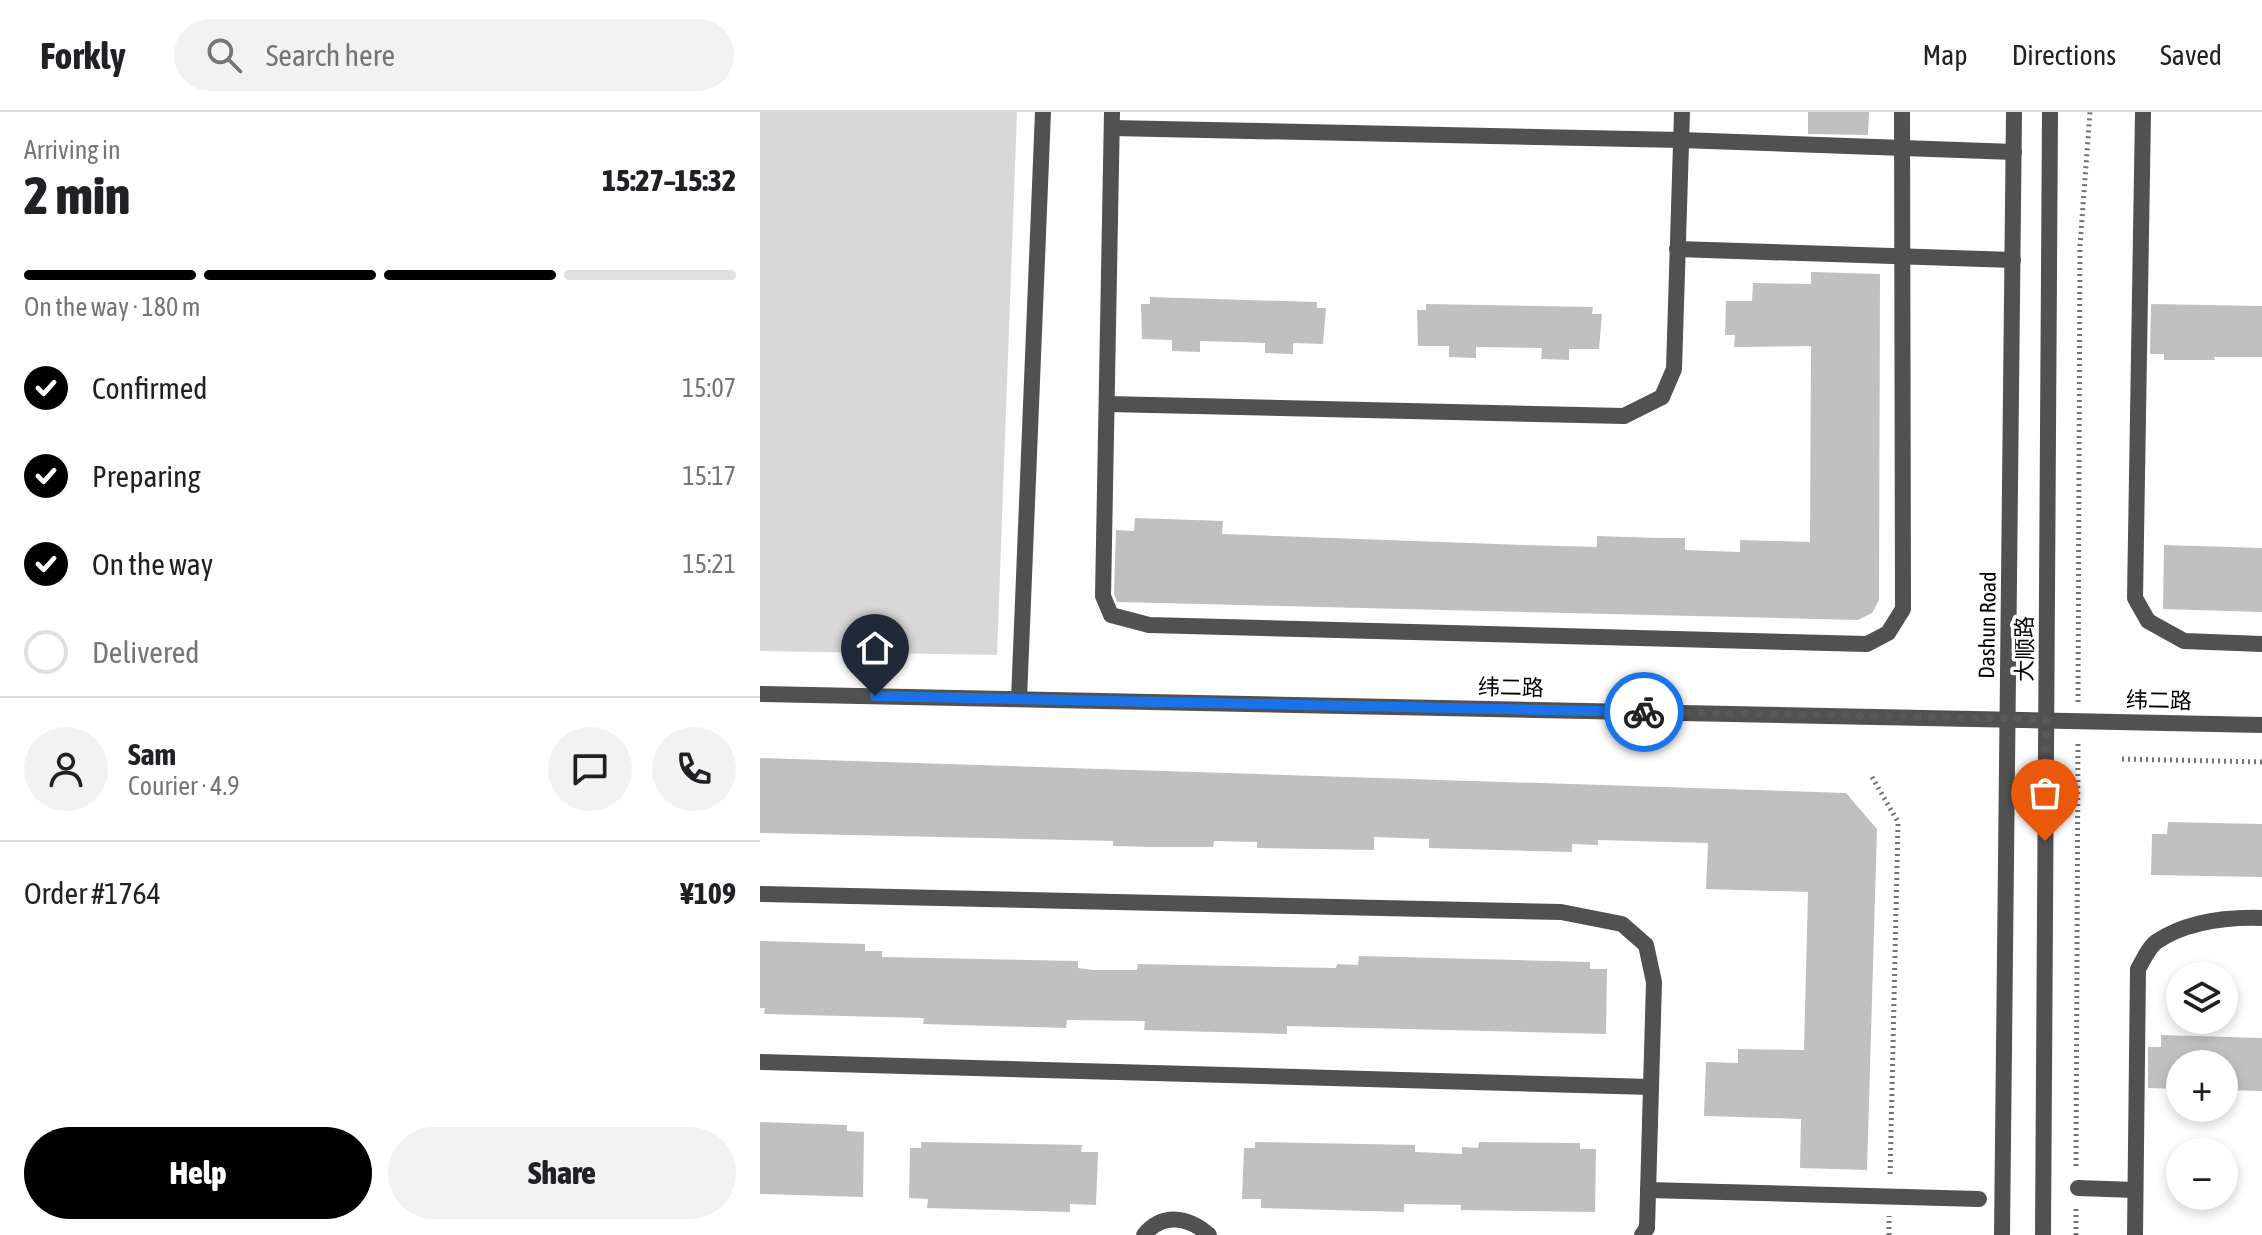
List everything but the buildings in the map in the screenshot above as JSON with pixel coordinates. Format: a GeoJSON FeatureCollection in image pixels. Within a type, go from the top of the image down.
{"type":"FeatureCollection","features":[{"type":"Feature","properties":{"kind":"street"},"geometry":{"type":"LineString","coordinates":[[1019,699],[1043,112]]}},
{"type":"Feature","properties":{"kind":"street"},"geometry":{"type":"LineString","coordinates":[[1107,404],[1624,416],[1662,397],[1674,369],[1682,112]]}},
{"type":"Feature","properties":{"kind":"street"},"geometry":{"type":"LineString","coordinates":[[1902,112],[1902,148],[1903,256],[1903,609],[1888,633],[1867,644],[1149,625],[1111,615],[1103,596],[1112,120],[1681,140],[1902,148],[2014,152]]}},
{"type":"Feature","properties":{"kind":"street","name":"Dashun Road"},"geometry":{"type":"LineString","coordinates":[[2002,1235],[2014,112]]}},
{"type":"Feature","properties":{"kind":"street","name":"大顺路"},"geometry":{"type":"LineString","coordinates":[[2043,1235],[2050,112]]}},
{"type":"Feature","properties":{"kind":"street"},"geometry":{"type":"LineString","coordinates":[[2143,112],[2135,598],[2148,621],[2184,641],[2262,644]]}},
{"type":"Feature","properties":{"kind":"street"},"geometry":{"type":"LineString","coordinates":[[1677,249],[2013,260]]}},
{"type":"Feature","properties":{"kind":"street","name":"纬二路"},"geometry":{"type":"LineString","coordinates":[[760,694],[2262,725]]}},
{"type":"Feature","properties":{"kind":"street"},"geometry":{"type":"LineString","coordinates":[[760,894],[1561,912],[1622,924],[1646,945],[1654,982],[1647,1228],[1642,1235]]}},
{"type":"Feature","properties":{"kind":"street"},"geometry":{"type":"LineString","coordinates":[[2135,1235],[2138,969],[2153,944],[2194,925],[2240,917],[2262,918]]}},
{"type":"Feature","properties":{"kind":"street"},"geometry":{"type":"LineString","coordinates":[[760,1062],[1651,1087]]}},
{"type":"Feature","properties":{"kind":"street"},"geometry":{"type":"LineString","coordinates":[[2076,1187],[2135,1190]]}},
{"type":"Feature","properties":{"kind":"street"},"geometry":{"type":"LineString","coordinates":[[1648,1190],[1979,1199]]}},
{"type":"Feature","properties":{"kind":"street"},"geometry":{"type":"LineString","coordinates":[[1144,1235],[1161,1221],[1179,1219],[1196,1224],[1209,1235]]}},
{"type":"Feature","properties":{"kind":"path"},"geometry":{"type":"LineString","coordinates":[[2078,709],[2080,246],[2090,112]]}},
{"type":"Feature","properties":{"kind":"path"},"geometry":{"type":"LineString","coordinates":[[2076,1235],[2078,725]]}},
{"type":"Feature","properties":{"kind":"path"},"geometry":{"type":"LineString","coordinates":[[2122,759],[2262,762]]}},
{"type":"Feature","properties":{"kind":"path"},"geometry":{"type":"LineString","coordinates":[[1872,777],[1898,822],[1890,1187]]}},
{"type":"Feature","properties":{"kind":"path"},"geometry":{"type":"LineString","coordinates":[[1889,1235],[1890,1203]]}},
{"type":"Feature","properties":{"kind":"shaded area"},"geometry":{"type":"Polygon","coordinates":[[[760,112],[1017,112],[997,655],[760,651],[760,112]]]}},
{"type":"Feature","properties":{"kind":"way so far"},"geometry":{"type":"LineString","coordinates":[[1644,712],[2046,719],[2045,841]]}},
{"type":"Feature","properties":{"kind":"route"},"geometry":{"type":"LineString","coordinates":[[875,696],[1644,712]]}}]}
